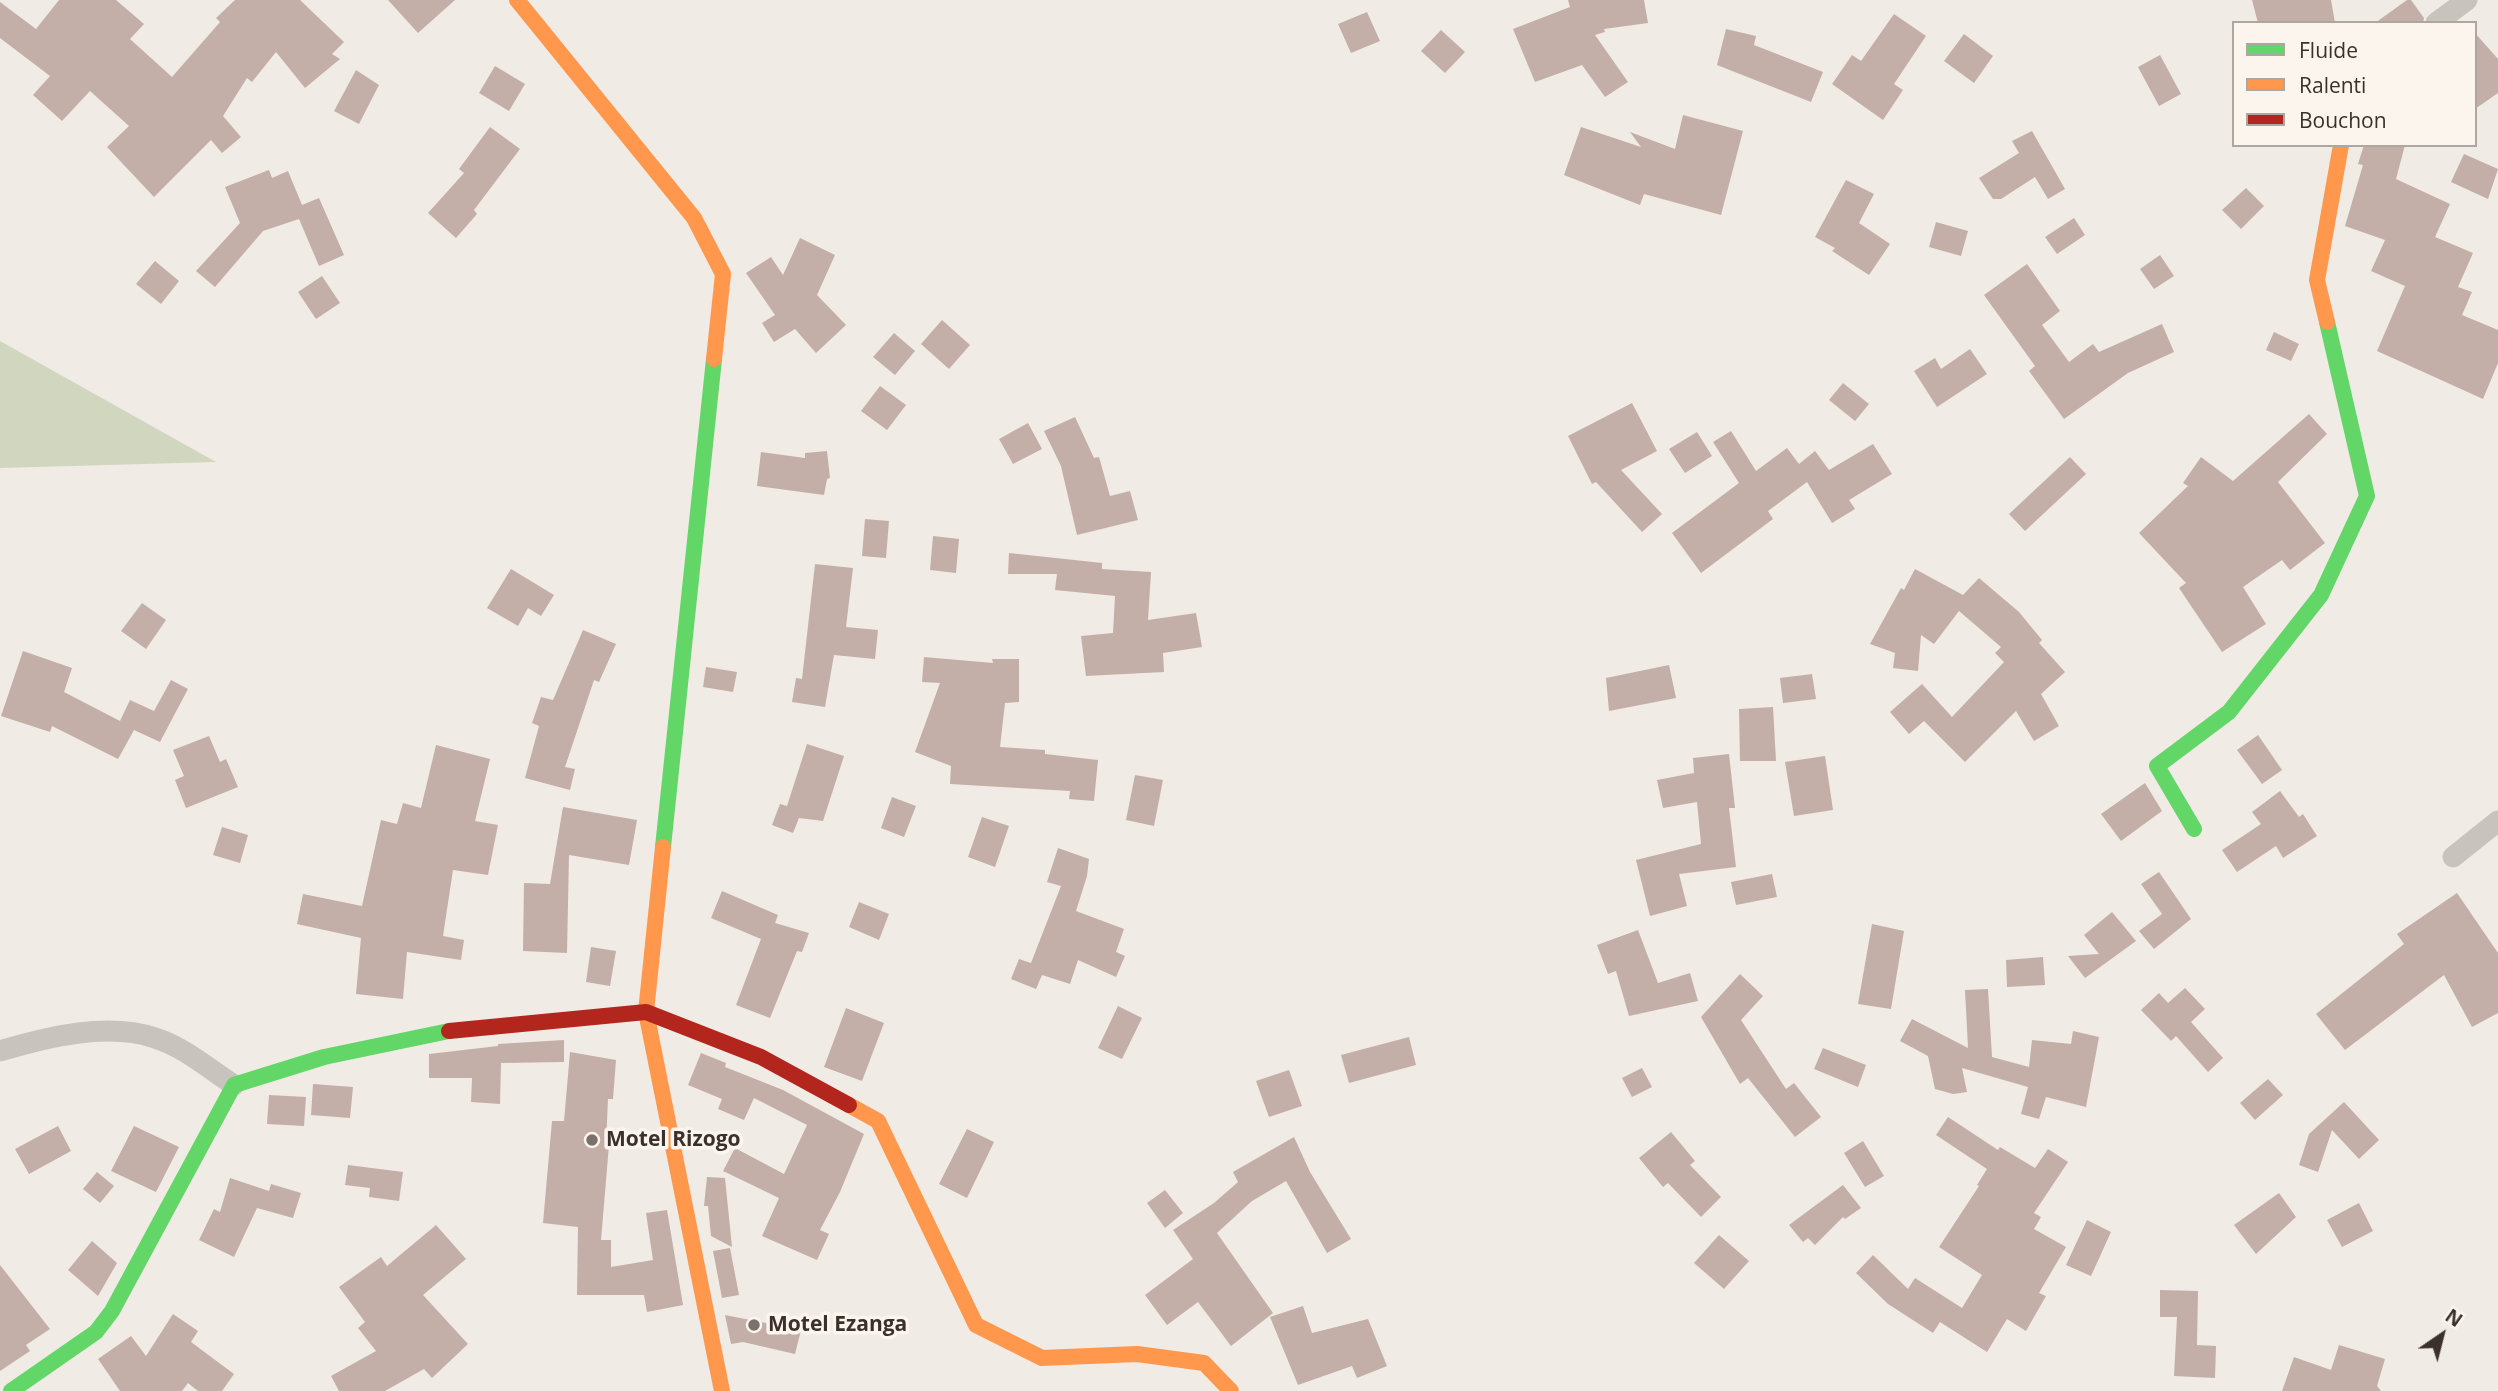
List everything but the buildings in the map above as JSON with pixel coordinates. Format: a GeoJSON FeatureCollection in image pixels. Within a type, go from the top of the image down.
{"type":"FeatureCollection","features":[{"type":"Feature","properties":{"kind":"street"},"geometry":{"type":"LineString","coordinates":[[517,0],[694,218],[723,274],[646,1012],[722,1391]]}},
{"type":"Feature","properties":{"kind":"street"},"geometry":{"type":"LineString","coordinates":[[2439,21],[2467,0]]}},
{"type":"Feature","properties":{"kind":"street"},"geometry":{"type":"LineString","coordinates":[[2194,829],[2157,766],[2229,712],[2321,595],[2367,496],[2317,280],[2341,147]]}},
{"type":"Feature","properties":{"kind":"street"},"geometry":{"type":"LineString","coordinates":[[2453,857],[2498,821]]}},
{"type":"Feature","properties":{"kind":"street"},"geometry":{"type":"LineString","coordinates":[[11,1391],[96,1332],[112,1311],[233,1085],[324,1057],[465,1028],[646,1012],[761,1057],[878,1121],[975,1325],[1042,1358],[1137,1354],[1204,1363],[1231,1391]]}},
{"type":"Feature","properties":{"kind":"street"},"geometry":{"type":"LineString","coordinates":[[0,1051],[33,1041],[87,1033],[142,1035],[178,1048],[233,1085]]}},
{"type":"Feature","properties":{"kind":"green space"},"geometry":{"type":"Polygon","coordinates":[[[0,341],[216,462],[0,468],[0,341]]]}},
{"type":"Feature","properties":{"kind":"traffic: fast"},"geometry":{"type":"LineString","coordinates":[[2194,829],[2157,766],[2229,712],[2321,595],[2367,496],[2327,322]]}},
{"type":"Feature","properties":{"kind":"traffic: fast"},"geometry":{"type":"LineString","coordinates":[[663,847],[714,359]]}},
{"type":"Feature","properties":{"kind":"traffic: fast"},"geometry":{"type":"LineString","coordinates":[[11,1391],[96,1332],[112,1311],[234,1085],[324,1057],[449,1031]]}},
{"type":"Feature","properties":{"kind":"traffic: slow"},"geometry":{"type":"LineString","coordinates":[[517,0],[694,218],[723,274],[714,359]]}},
{"type":"Feature","properties":{"kind":"traffic: slow"},"geometry":{"type":"LineString","coordinates":[[2327,322],[2317,280],[2341,147]]}},
{"type":"Feature","properties":{"kind":"traffic: slow"},"geometry":{"type":"LineString","coordinates":[[663,847],[646,1012],[722,1391]]}},
{"type":"Feature","properties":{"kind":"traffic: slow"},"geometry":{"type":"LineString","coordinates":[[849,1105],[878,1121],[976,1325],[1042,1358],[1137,1354],[1204,1363],[1231,1391]]}},
{"type":"Feature","properties":{"kind":"traffic: jam"},"geometry":{"type":"LineString","coordinates":[[449,1031],[646,1012],[761,1057],[849,1105]]}},
{"type":"Feature","properties":{"kind":"place","name":"Motel Rizogo"},"geometry":{"type":"Point","coordinates":[592,1140]}},
{"type":"Feature","properties":{"kind":"place","name":"Motel Ezanga"},"geometry":{"type":"Point","coordinates":[754,1325]}}]}
